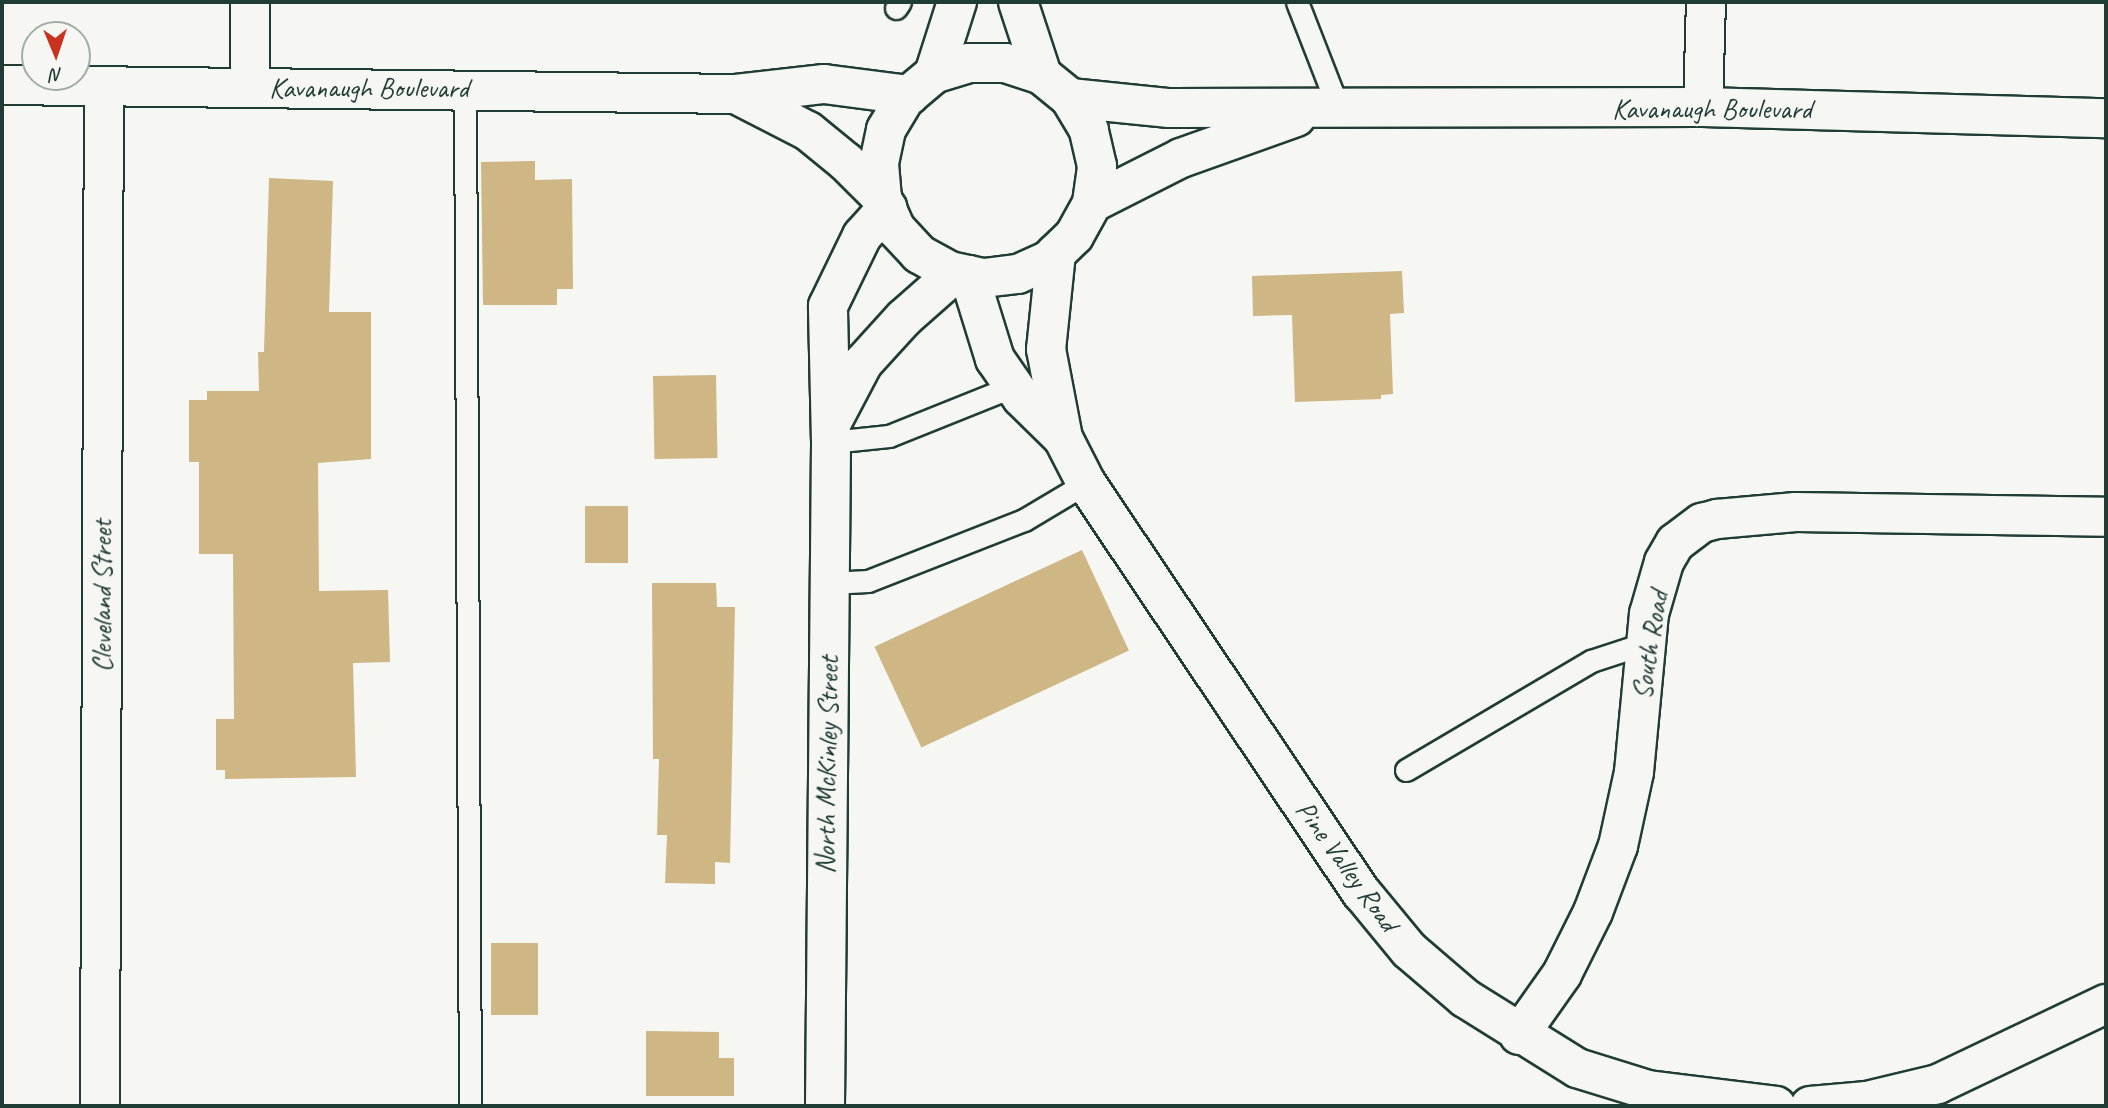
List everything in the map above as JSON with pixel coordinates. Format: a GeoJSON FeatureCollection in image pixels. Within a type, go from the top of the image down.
{"type":"FeatureCollection","features":[{"type":"Feature","properties":{"kind":"street"},"geometry":{"type":"LineString","coordinates":[[250,2],[250,87]]}},
{"type":"Feature","properties":{"kind":"street"},"geometry":{"type":"LineString","coordinates":[[957,2],[922,85],[886,130],[879,164],[884,203],[896,229],[919,254],[962,274],[1018,274],[1056,253],[1074,236],[1092,203],[1097,166],[1089,130],[1056,86],[1018,2]]}},
{"type":"Feature","properties":{"kind":"street"},"geometry":{"type":"LineString","coordinates":[[1703,107],[1706,2]]}},
{"type":"Feature","properties":{"kind":"street"},"geometry":{"type":"LineString","coordinates":[[922,85],[969,63],[1006,63],[1056,86]]}},
{"type":"Feature","properties":{"kind":"street","name":"Kavanaugh Boulevard"},"geometry":{"type":"LineString","coordinates":[[2,85],[465,88],[736,94],[824,84],[922,85]]}},
{"type":"Feature","properties":{"kind":"street","name":"Cleveland Street"},"geometry":{"type":"LineString","coordinates":[[100,1106],[104,86]]}},
{"type":"Feature","properties":{"kind":"street","name":"Kavanaugh Boulevard"},"geometry":{"type":"LineString","coordinates":[[1056,86],[1121,106],[1329,110],[1703,107],[2106,118]]}},
{"type":"Feature","properties":{"kind":"street"},"geometry":{"type":"LineString","coordinates":[[736,94],[808,131],[884,203]]}},
{"type":"Feature","properties":{"kind":"street"},"geometry":{"type":"LineString","coordinates":[[1092,203],[1181,158],[1329,110]]}},
{"type":"Feature","properties":{"kind":"street","name":"North McKinley Street"},"geometry":{"type":"LineString","coordinates":[[825,1106],[831,433],[828,306],[862,236],[884,203]]}},
{"type":"Feature","properties":{"kind":"street"},"geometry":{"type":"LineString","coordinates":[[1056,253],[1046,349],[1063,439]]}},
{"type":"Feature","properties":{"kind":"street"},"geometry":{"type":"LineString","coordinates":[[962,274],[995,359],[1014,386],[1063,439]]}},
{"type":"Feature","properties":{"kind":"street"},"geometry":{"type":"LineString","coordinates":[[831,433],[863,363],[904,318],[962,274]]}},
{"type":"Feature","properties":{"kind":"street","name":"Pine Valley Road"},"geometry":{"type":"LineString","coordinates":[[1063,439],[1086,483],[1362,893],[1409,950],[1519,1035],[1577,1068],[1648,1090],[1776,1106]]}},
{"type":"Feature","properties":{"kind":"street","name":"South Road"},"geometry":{"type":"LineString","coordinates":[[1519,1035],[1562,974],[1593,912],[1618,846],[1634,772],[1646,643],[1664,562],[1675,543],[1702,523],[1796,512],[2106,517]]}},
{"type":"Feature","properties":{"kind":"street"},"geometry":{"type":"LineString","coordinates":[[1810,1106],[1867,1101],[1938,1084],[2106,1004]]}},
{"type":"Feature","properties":{"kind":"lane"},"geometry":{"type":"LineString","coordinates":[[1297,2],[1329,110]]}},
{"type":"Feature","properties":{"kind":"lane"},"geometry":{"type":"LineString","coordinates":[[465,88],[470,1106]]}},
{"type":"Feature","properties":{"kind":"lane"},"geometry":{"type":"LineString","coordinates":[[831,433],[889,436],[1014,386]]}},
{"type":"Feature","properties":{"kind":"lane"},"geometry":{"type":"LineString","coordinates":[[829,583],[868,582],[1024,520],[1086,483]]}},
{"type":"Feature","properties":{"kind":"lane"},"geometry":{"type":"LineString","coordinates":[[1406,770],[1591,661],[1646,643]]}},
{"type":"Feature","properties":{"kind":"building"},"geometry":{"type":"Polygon","coordinates":[[[535,161],[535,180],[572,179],[573,289],[557,289],[557,305],[483,305],[481,162],[535,161]]]}},
{"type":"Feature","properties":{"kind":"building"},"geometry":{"type":"Polygon","coordinates":[[[269,178],[333,181],[329,312],[371,312],[371,459],[318,463],[319,591],[388,590],[390,662],[353,663],[356,777],[225,779],[225,770],[216,770],[216,719],[234,719],[233,554],[199,554],[199,462],[189,462],[189,400],[207,400],[207,391],[259,391],[258,352],[264,352],[269,178]]]}},
{"type":"Feature","properties":{"kind":"building"},"geometry":{"type":"Polygon","coordinates":[[[1402,271],[1404,313],[1390,314],[1393,394],[1381,395],[1381,399],[1295,402],[1292,315],[1253,316],[1252,276],[1402,271]]]}},
{"type":"Feature","properties":{"kind":"building"},"geometry":{"type":"Polygon","coordinates":[[[716,375],[717,458],[654,459],[653,376],[716,375]]]}},
{"type":"Feature","properties":{"kind":"building"},"geometry":{"type":"Polygon","coordinates":[[[585,506],[628,506],[628,563],[585,563],[585,506]]]}},
{"type":"Feature","properties":{"kind":"building"},"geometry":{"type":"Polygon","coordinates":[[[1082,550],[1129,651],[921,747],[874,647],[1082,550]]]}},
{"type":"Feature","properties":{"kind":"building"},"geometry":{"type":"Polygon","coordinates":[[[652,583],[716,583],[717,607],[735,607],[730,863],[715,862],[715,884],[665,883],[667,835],[657,835],[659,759],[653,759],[652,583]]]}},
{"type":"Feature","properties":{"kind":"building"},"geometry":{"type":"Polygon","coordinates":[[[491,943],[538,943],[538,1015],[491,1015],[491,943]]]}},
{"type":"Feature","properties":{"kind":"building"},"geometry":{"type":"Polygon","coordinates":[[[646,1031],[719,1032],[719,1058],[734,1058],[734,1096],[646,1096],[646,1031]]]}}]}
